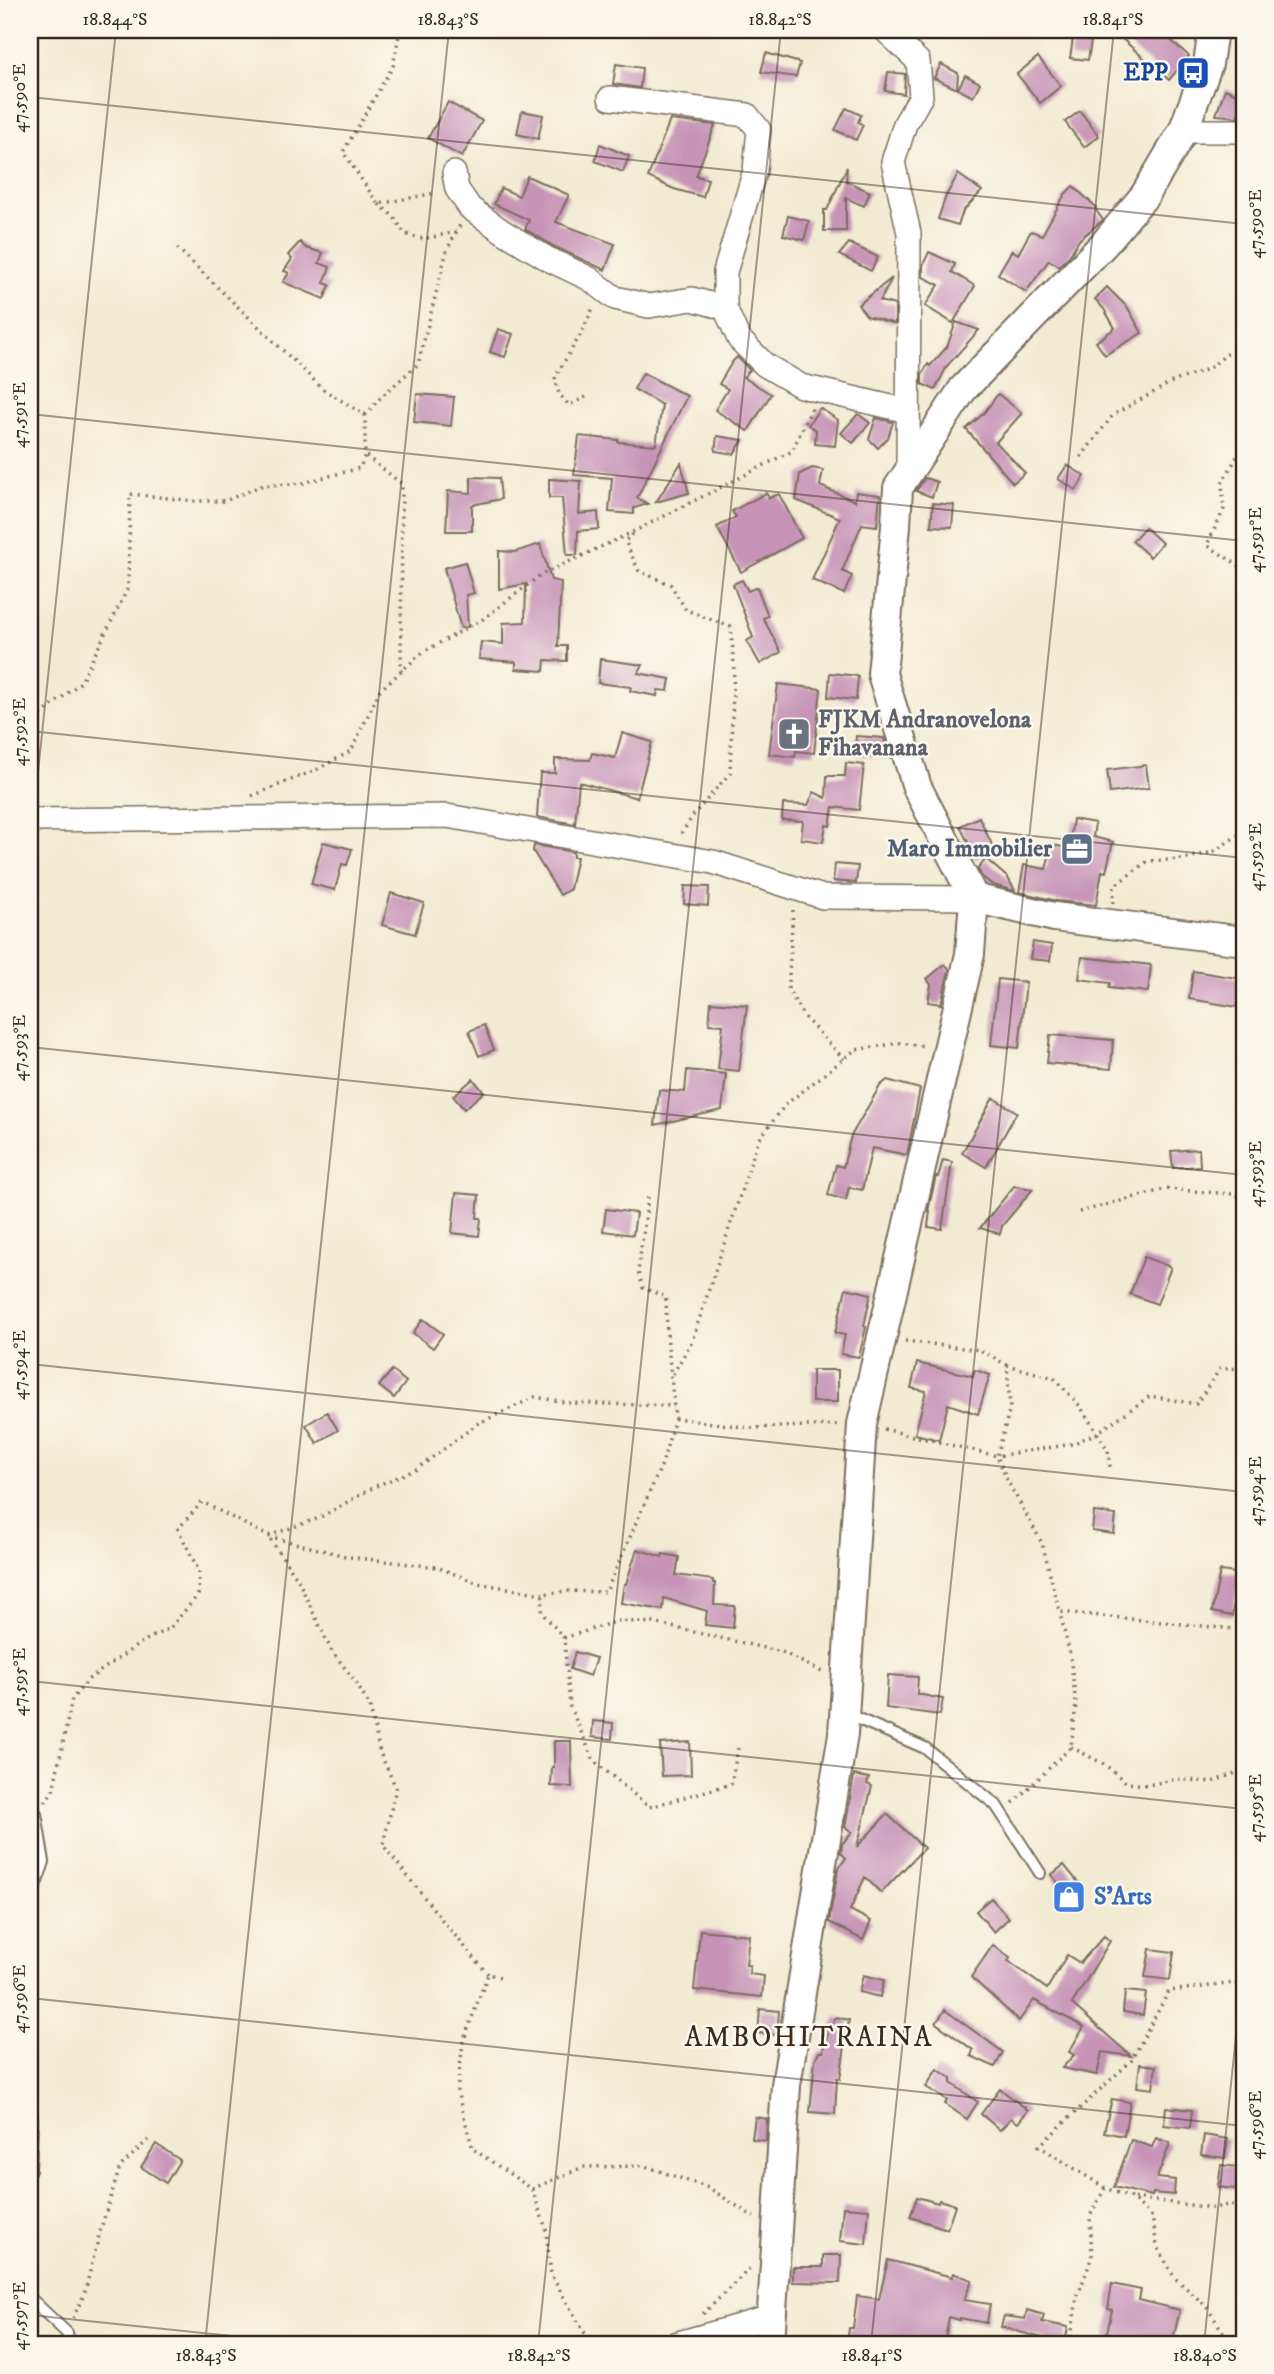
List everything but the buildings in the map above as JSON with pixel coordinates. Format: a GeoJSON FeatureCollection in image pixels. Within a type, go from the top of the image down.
{"type":"FeatureCollection","features":[{"type":"Feature","properties":{"kind":"street"},"geometry":{"type":"LineString","coordinates":[[885,30],[918,61],[920,84],[920,96],[905,124],[892,162],[909,233],[908,471]]}},
{"type":"Feature","properties":{"kind":"street"},"geometry":{"type":"LineString","coordinates":[[676,2344],[771,2330],[786,2085],[843,1734],[862,1424],[970,954],[974,898],[917,787],[882,674],[898,488],[963,389],[1104,244],[1145,195],[1183,131],[1208,64],[1213,30]]}},
{"type":"Feature","properties":{"kind":"street"},"geometry":{"type":"LineString","coordinates":[[610,98],[747,115],[759,130],[755,170],[725,272],[726,308],[739,339],[765,365],[801,386],[908,411]]}},
{"type":"Feature","properties":{"kind":"street"},"geometry":{"type":"LineString","coordinates":[[1183,131],[1244,131]]}},
{"type":"Feature","properties":{"kind":"street"},"geometry":{"type":"LineString","coordinates":[[460,190],[502,231],[548,259],[590,279],[615,298],[649,306],[692,299],[726,308]]}},
{"type":"Feature","properties":{"kind":"street"},"geometry":{"type":"LineString","coordinates":[[30,820],[446,816],[713,862],[823,897],[974,898],[1054,917],[1244,941]]}},
{"type":"Feature","properties":{"kind":"lane"},"geometry":{"type":"LineString","coordinates":[[845,1712],[925,1748],[996,1805],[1040,1873]]}},
{"type":"Feature","properties":{"kind":"lane"},"geometry":{"type":"LineString","coordinates":[[30,1901],[44,1862],[33,1810]]}},
{"type":"Feature","properties":{"kind":"lane"},"geometry":{"type":"LineString","coordinates":[[30,2114],[30,2170]]}},
{"type":"Feature","properties":{"kind":"lane"},"geometry":{"type":"LineString","coordinates":[[30,2298],[68,2339]]}},
{"type":"Feature","properties":{"kind":"path"},"geometry":{"type":"LineString","coordinates":[[400,30],[393,66],[343,152],[378,204],[394,217],[404,233],[423,239],[456,232]]}},
{"type":"Feature","properties":{"kind":"path"},"geometry":{"type":"LineString","coordinates":[[30,724],[81,681],[128,588],[130,494],[196,501],[225,501],[260,486],[303,483],[360,468],[365,455],[365,415],[382,396],[418,365],[447,250],[456,232],[460,190],[378,204]]}},
{"type":"Feature","properties":{"kind":"path"},"geometry":{"type":"LineString","coordinates":[[177,248],[324,390],[365,415]]}},
{"type":"Feature","properties":{"kind":"path"},"geometry":{"type":"LineString","coordinates":[[586,397],[569,404],[559,394],[555,377],[582,332],[602,288]]}},
{"type":"Feature","properties":{"kind":"path"},"geometry":{"type":"LineString","coordinates":[[1081,457],[1113,415],[1172,382],[1208,369],[1236,347],[1244,345]]}},
{"type":"Feature","properties":{"kind":"path"},"geometry":{"type":"LineString","coordinates":[[1244,381],[1241,450],[1222,483],[1224,509],[1207,545],[1244,569]]}},
{"type":"Feature","properties":{"kind":"path"},"geometry":{"type":"LineString","coordinates":[[246,798],[318,769],[351,751],[380,690],[423,652],[484,619],[541,575],[637,530],[792,451],[820,390]]}},
{"type":"Feature","properties":{"kind":"path"},"geometry":{"type":"LineString","coordinates":[[365,455],[402,484],[401,671]]}},
{"type":"Feature","properties":{"kind":"path"},"geometry":{"type":"LineString","coordinates":[[637,530],[625,541],[639,571],[671,585],[686,610],[731,627],[734,664],[730,773],[695,813],[667,855]]}},
{"type":"Feature","properties":{"kind":"path"},"geometry":{"type":"LineString","coordinates":[[1111,925],[1114,886],[1148,861],[1184,859],[1213,852],[1244,831]]}},
{"type":"Feature","properties":{"kind":"path"},"geometry":{"type":"LineString","coordinates":[[794,888],[788,989],[804,1017],[844,1059]]}},
{"type":"Feature","properties":{"kind":"path"},"geometry":{"type":"LineString","coordinates":[[671,1376],[692,1340],[758,1141],[785,1105],[855,1050],[899,1043],[949,1048]]}},
{"type":"Feature","properties":{"kind":"path"},"geometry":{"type":"LineString","coordinates":[[1079,1212],[1166,1189],[1244,1197]]}},
{"type":"Feature","properties":{"kind":"path"},"geometry":{"type":"LineString","coordinates":[[33,1810],[53,1791],[72,1699],[89,1679],[142,1642],[170,1628],[198,1595],[199,1571],[178,1529],[202,1502],[268,1536],[349,1557],[438,1567],[477,1583],[543,1594],[566,1591],[606,1592],[662,1464],[676,1418],[666,1297],[643,1287],[638,1272],[648,1197]]}},
{"type":"Feature","properties":{"kind":"path"},"geometry":{"type":"LineString","coordinates":[[881,1338],[980,1350],[1007,1365],[1054,1378],[1080,1406],[1108,1450],[1110,1468]]}},
{"type":"Feature","properties":{"kind":"path"},"geometry":{"type":"LineString","coordinates":[[1001,1814],[1070,1747],[1076,1704],[1070,1655],[1042,1543],[1007,1480],[997,1455],[1010,1408],[1007,1365]]}},
{"type":"Feature","properties":{"kind":"path"},"geometry":{"type":"LineString","coordinates":[[676,1418],[751,1428],[862,1424],[997,1455],[1072,1444],[1097,1433],[1150,1396],[1196,1404],[1220,1369],[1244,1368]]}},
{"type":"Feature","properties":{"kind":"path"},"geometry":{"type":"LineString","coordinates":[[268,1536],[319,1518],[376,1486],[417,1469],[477,1424],[534,1397],[571,1403],[674,1406]]}},
{"type":"Feature","properties":{"kind":"path"},"geometry":{"type":"LineString","coordinates":[[268,1536],[297,1578],[331,1650],[355,1681],[370,1707],[380,1753],[396,1788],[383,1845],[488,1974],[500,1977]]}},
{"type":"Feature","properties":{"kind":"path"},"geometry":{"type":"LineString","coordinates":[[543,1594],[542,1613],[564,1638],[570,1707],[594,1761],[649,1807],[731,1784],[738,1748]]}},
{"type":"Feature","properties":{"kind":"path"},"geometry":{"type":"LineString","coordinates":[[1060,1612],[1244,1630]]}},
{"type":"Feature","properties":{"kind":"path"},"geometry":{"type":"LineString","coordinates":[[564,1638],[618,1621],[654,1623],[782,1652],[846,1684]]}},
{"type":"Feature","properties":{"kind":"path"},"geometry":{"type":"LineString","coordinates":[[1070,1747],[1104,1764],[1127,1783],[1148,1785],[1177,1779],[1212,1782],[1244,1770]]}},
{"type":"Feature","properties":{"kind":"path"},"geometry":{"type":"LineString","coordinates":[[488,1974],[463,2042],[457,2091],[473,2149],[532,2189],[546,2229],[551,2275],[584,2332],[600,2344]]}},
{"type":"Feature","properties":{"kind":"path"},"geometry":{"type":"LineString","coordinates":[[1244,1982],[1169,1991],[1131,2061],[1039,2146],[1105,2188],[1132,2198],[1213,2208],[1229,2205],[1244,2207]]}},
{"type":"Feature","properties":{"kind":"path"},"geometry":{"type":"LineString","coordinates":[[68,2339],[84,2295],[120,2167],[148,2140]]}},
{"type":"Feature","properties":{"kind":"path"},"geometry":{"type":"LineString","coordinates":[[532,2189],[583,2167],[645,2166],[709,2188],[777,2232]]}},
{"type":"Feature","properties":{"kind":"path"},"geometry":{"type":"LineString","coordinates":[[1070,2344],[1077,2298],[1092,2257],[1090,2216],[1105,2188]]}},
{"type":"Feature","properties":{"kind":"path"},"geometry":{"type":"LineString","coordinates":[[1132,2198],[1152,2217],[1157,2246],[1174,2277],[1206,2306],[1231,2344]]}},
{"type":"Feature","properties":{"kind":"path"},"geometry":{"type":"LineString","coordinates":[[698,2319],[751,2267]]}},
{"type":"Feature","properties":{"kind":"place","name":"EPP"},"geometry":{"type":"Point","coordinates":[1193,73]}},
{"type":"Feature","properties":{"kind":"place","name":"FJKM Andranovelona Fihavanana"},"geometry":{"type":"Point","coordinates":[794,734]}},
{"type":"Feature","properties":{"kind":"place","name":"Maro Immobilier"},"geometry":{"type":"Point","coordinates":[1077,849]}},
{"type":"Feature","properties":{"kind":"place","name":"S'Arts"},"geometry":{"type":"Point","coordinates":[1069,1897]}},
{"type":"Feature","properties":{"kind":"district","name":"AMBOHITRAINA"},"geometry":{"type":"Point","coordinates":[809,2037]}}]}
